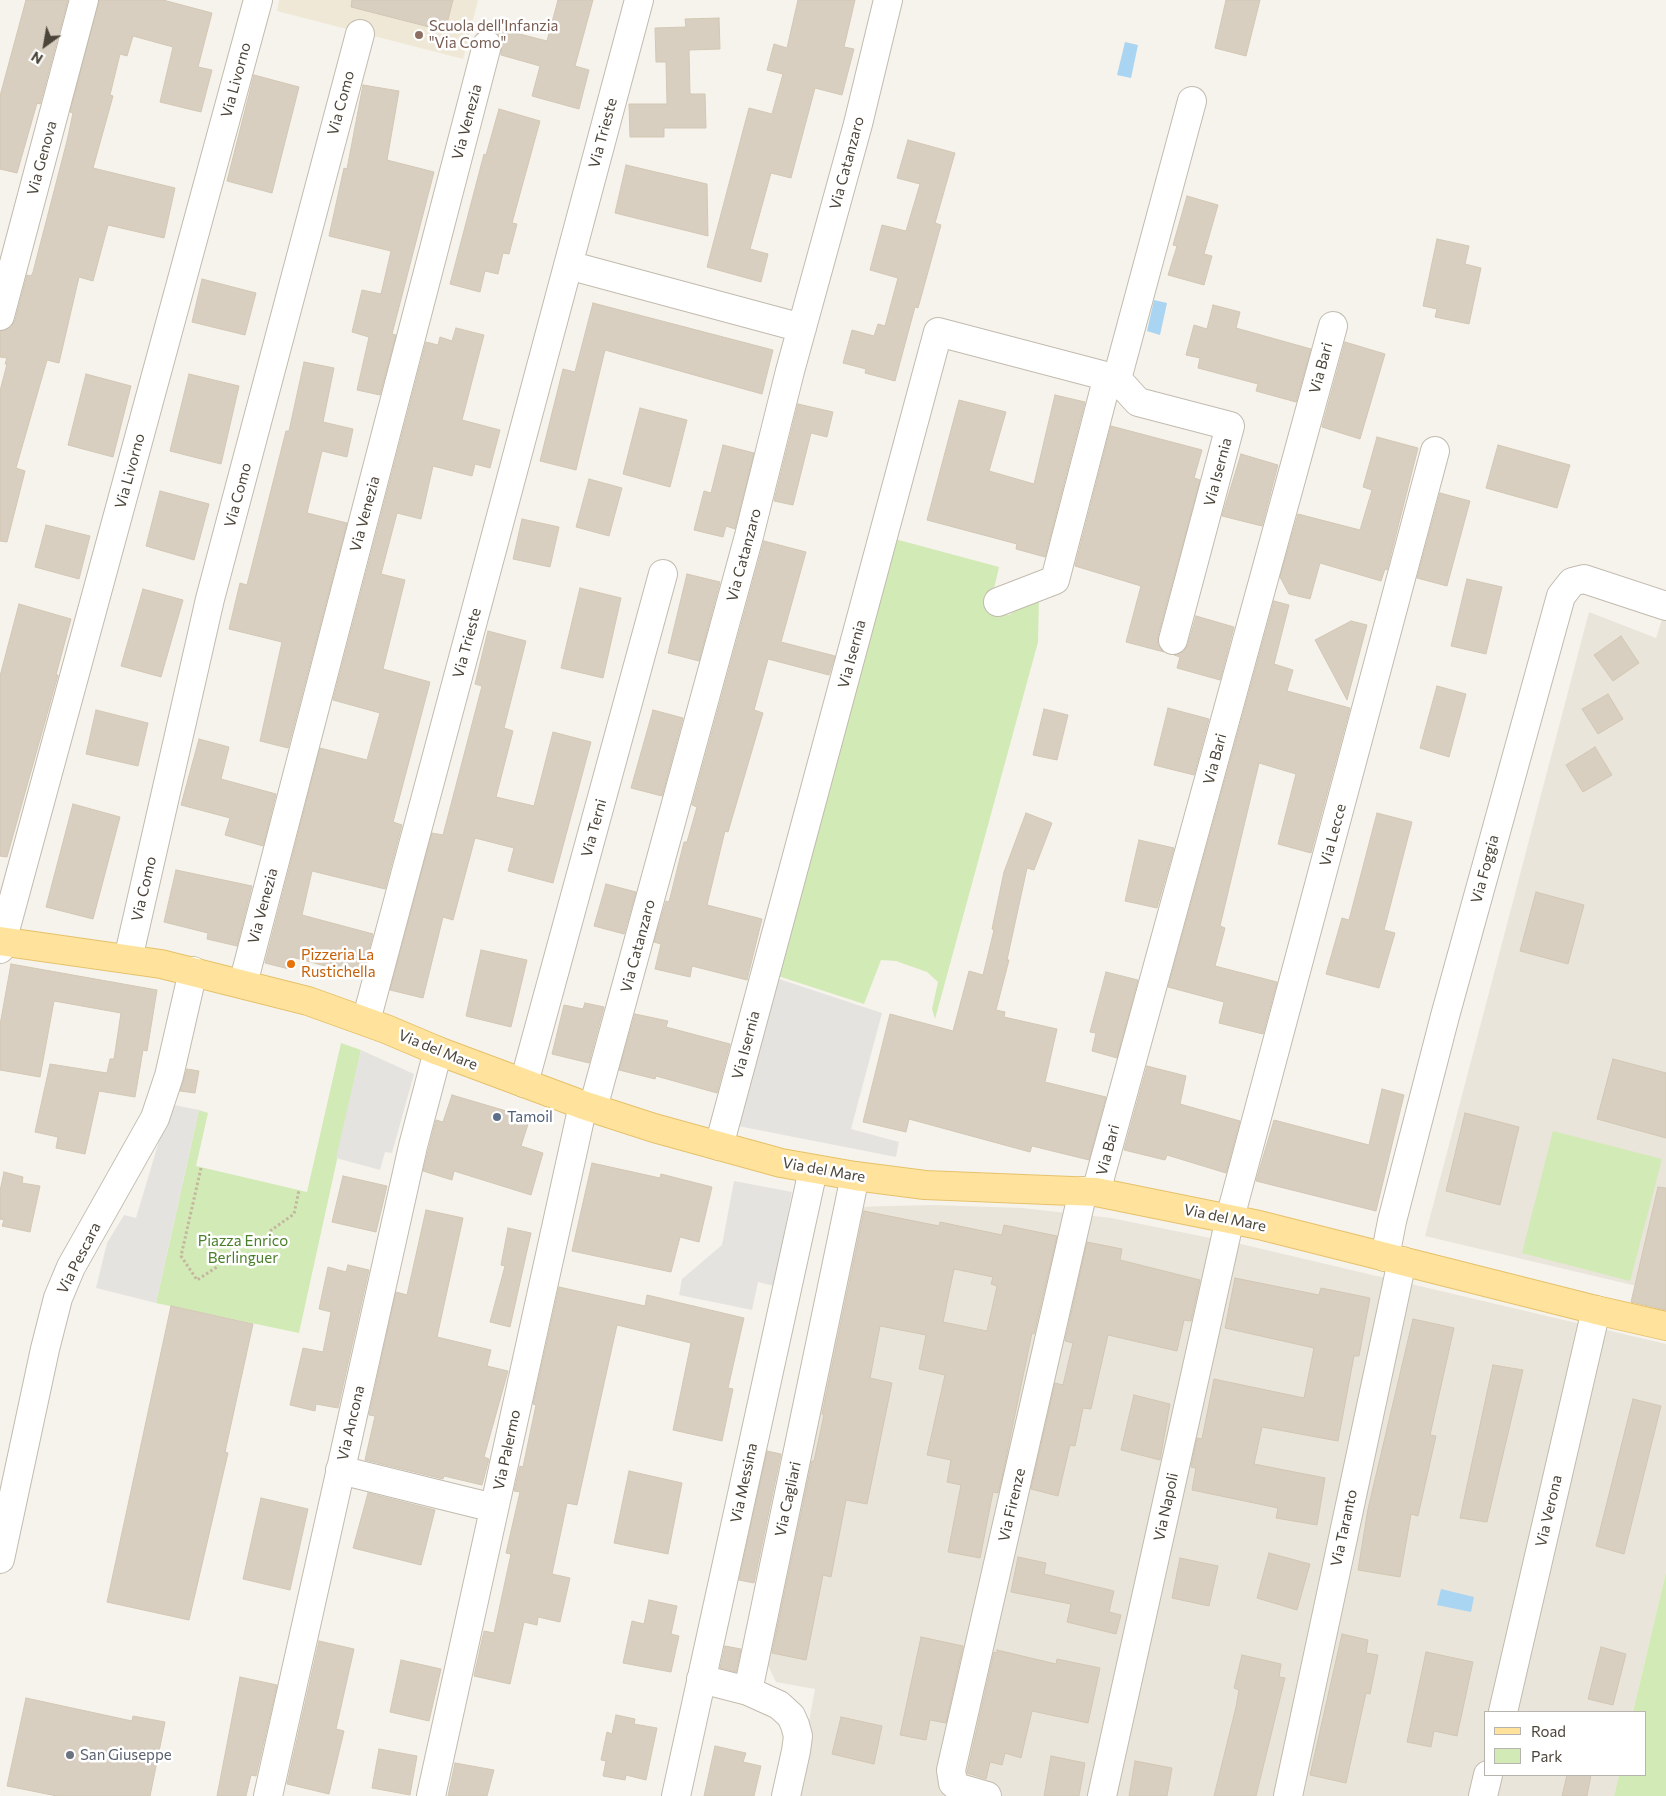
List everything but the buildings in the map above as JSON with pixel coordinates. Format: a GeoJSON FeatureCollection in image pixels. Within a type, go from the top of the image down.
{"type":"FeatureCollection","features":[{"type":"Feature","properties":{"kind":"main road","name":"Via del Mare"},"geometry":{"type":"LineString","coordinates":[[0,944],[128,958],[193,971],[325,1006],[366,1021],[438,1052],[588,1106],[719,1146],[813,1170],[943,1186],[1090,1192],[1230,1218],[1666,1326]]}},
{"type":"Feature","properties":{"kind":"street","name":"Via Genova"},"geometry":{"type":"LineString","coordinates":[[0,316],[84,0]]}},
{"type":"Feature","properties":{"kind":"street","name":"Via Livorno"},"geometry":{"type":"LineString","coordinates":[[0,944],[258,0]]}},
{"type":"Feature","properties":{"kind":"street","name":"Via Trieste"},"geometry":{"type":"LineString","coordinates":[[366,1021],[639,0]]}},
{"type":"Feature","properties":{"kind":"street","name":"Via Catanzaro"},"geometry":{"type":"LineString","coordinates":[[588,1106],[750,536],[802,328],[858,124],[888,0]]}},
{"type":"Feature","properties":{"kind":"street","name":"Via Como"},"geometry":{"type":"LineString","coordinates":[[128,958],[210,599],[360,34]]}},
{"type":"Feature","properties":{"kind":"street","name":"Via Venezia"},"geometry":{"type":"LineString","coordinates":[[243,984],[487,45]]}},
{"type":"Feature","properties":{"kind":"street"},"geometry":{"type":"LineString","coordinates":[[998,602],[1055,580],[1192,101]]}},
{"type":"Feature","properties":{"kind":"street"},"geometry":{"type":"LineString","coordinates":[[568,266],[802,328]]}},
{"type":"Feature","properties":{"kind":"street","name":"Via Bari"},"geometry":{"type":"LineString","coordinates":[[1090,1192],[1333,326]]}},
{"type":"Feature","properties":{"kind":"street","name":"Via Isernia"},"geometry":{"type":"LineString","coordinates":[[719,1146],[938,332],[1113,377],[1138,402],[1230,426],[1173,640]]}},
{"type":"Feature","properties":{"kind":"street","name":"Via Lecce"},"geometry":{"type":"LineString","coordinates":[[1230,1218],[1435,451]]}},
{"type":"Feature","properties":{"kind":"street","name":"Via Terni"},"geometry":{"type":"LineString","coordinates":[[524,1083],[663,574]]}},
{"type":"Feature","properties":{"kind":"street","name":"Via Foggia"},"geometry":{"type":"LineString","coordinates":[[1393,1259],[1392,1221],[1445,1016],[1561,596],[1572,582],[1584,579],[1666,606]]}},
{"type":"Feature","properties":{"kind":"street","name":"Via Pescara"},"geometry":{"type":"LineString","coordinates":[[0,1559],[42,1359],[58,1298],[71,1267],[155,1118],[169,1076],[193,971]]}},
{"type":"Feature","properties":{"kind":"street","name":"Via Ancona"},"geometry":{"type":"LineString","coordinates":[[268,1796],[413,1146],[438,1052]]}},
{"type":"Feature","properties":{"kind":"street","name":"Via Palermo"},"geometry":{"type":"LineString","coordinates":[[431,1796],[494,1508],[588,1106]]}},
{"type":"Feature","properties":{"kind":"street","name":"Via Messina"},"geometry":{"type":"LineString","coordinates":[[676,1796],[813,1170]]}},
{"type":"Feature","properties":{"kind":"street","name":"Via Cagliari"},"geometry":{"type":"LineString","coordinates":[[748,1692],[855,1176]]}},
{"type":"Feature","properties":{"kind":"street","name":"Via Firenze"},"geometry":{"type":"LineString","coordinates":[[987,1796],[959,1788],[953,1783],[951,1770],[1090,1192]]}},
{"type":"Feature","properties":{"kind":"street","name":"Via Napoli"},"geometry":{"type":"LineString","coordinates":[[1102,1796],[1230,1218]]}},
{"type":"Feature","properties":{"kind":"street","name":"Via Taranto"},"geometry":{"type":"LineString","coordinates":[[1288,1796],[1393,1259]]}},
{"type":"Feature","properties":{"kind":"street","name":"Via Verona"},"geometry":{"type":"LineString","coordinates":[[1503,1711],[1596,1310]]}},
{"type":"Feature","properties":{"kind":"street"},"geometry":{"type":"LineString","coordinates":[[340,1470],[494,1508]]}},
{"type":"Feature","properties":{"kind":"street"},"geometry":{"type":"LineString","coordinates":[[701,1679],[748,1692],[779,1705],[790,1716],[798,1736],[786,1796]]}},
{"type":"Feature","properties":{"kind":"street"},"geometry":{"type":"LineString","coordinates":[[1483,1796],[1488,1776]]}},
{"type":"Feature","properties":{"kind":"path"},"geometry":{"type":"LineString","coordinates":[[201,1168],[181,1256],[197,1280],[217,1267]]}},
{"type":"Feature","properties":{"kind":"path"},"geometry":{"type":"LineString","coordinates":[[270,1231],[294,1214],[299,1190]]}},
{"type":"Feature","properties":{"kind":"shaded area","name":"Scuola dell'Infanzia \"Via Como\""},"geometry":{"type":"Polygon","coordinates":[[[279,0],[478,0],[463,59],[277,11],[279,0]]]}},
{"type":"Feature","properties":{"kind":"shaded area"},"geometry":{"type":"Polygon","coordinates":[[[1666,607],[1666,1293],[1425,1236],[1589,612],[1656,638],[1666,607]]]}},
{"type":"Feature","properties":{"kind":"shaded area"},"geometry":{"type":"Polygon","coordinates":[[[779,979],[882,1013],[851,1129],[899,1142],[896,1157],[738,1126],[779,979]]]}},
{"type":"Feature","properties":{"kind":"shaded area"},"geometry":{"type":"Polygon","coordinates":[[[361,1050],[414,1074],[392,1153],[385,1152],[380,1170],[336,1158],[361,1050]]]}},
{"type":"Feature","properties":{"kind":"shaded area"},"geometry":{"type":"Polygon","coordinates":[[[170,1104],[199,1110],[156,1303],[96,1288],[107,1243],[124,1215],[136,1218],[170,1104]]]}},
{"type":"Feature","properties":{"kind":"shaded area"},"geometry":{"type":"Polygon","coordinates":[[[734,1181],[792,1192],[774,1286],[758,1282],[752,1310],[679,1295],[682,1279],[722,1245],[734,1181]]]}},
{"type":"Feature","properties":{"kind":"shaded area"},"geometry":{"type":"Polygon","coordinates":[[[933,1205],[1022,1208],[1111,1218],[1245,1245],[1666,1344],[1666,1572],[1633,1711],[1484,1711],[1484,1776],[1619,1776],[1614,1796],[795,1796],[815,1689],[776,1682],[762,1653],[853,1207],[933,1205]]]}},
{"type":"Feature","properties":{"kind":"green space"},"geometry":{"type":"Polygon","coordinates":[[[895,539],[999,567],[989,610],[1009,615],[1039,594],[1038,642],[935,1019],[932,1009],[938,982],[927,972],[896,961],[881,960],[864,1004],[778,976],[895,539]]]}},
{"type":"Feature","properties":{"kind":"green space","name":"Piazza Enrico Berlinguer"},"geometry":{"type":"Polygon","coordinates":[[[341,1043],[361,1050],[299,1333],[156,1303],[199,1110],[208,1113],[196,1166],[307,1192],[341,1043]]]}},
{"type":"Feature","properties":{"kind":"green space"},"geometry":{"type":"Polygon","coordinates":[[[1553,1131],[1662,1159],[1630,1281],[1522,1253],[1553,1131]]]}},
{"type":"Feature","properties":{"kind":"green space"},"geometry":{"type":"Polygon","coordinates":[[[1666,1572],[1666,1796],[1614,1796],[1619,1776],[1646,1776],[1646,1711],[1633,1711],[1666,1572]]]}},
{"type":"Feature","properties":{"kind":"water"},"geometry":{"type":"Polygon","coordinates":[[[1125,42],[1138,45],[1131,78],[1117,75],[1125,42]]]}},
{"type":"Feature","properties":{"kind":"water"},"geometry":{"type":"Polygon","coordinates":[[[1154,300],[1167,303],[1160,335],[1147,331],[1154,300]]]}},
{"type":"Feature","properties":{"kind":"water"},"geometry":{"type":"Polygon","coordinates":[[[1441,1589],[1474,1597],[1471,1612],[1437,1605],[1441,1589]]]}},
{"type":"Feature","properties":{"kind":"place","name":"Scuola dell'Infanzia \"Via Como\""},"geometry":{"type":"Point","coordinates":[419,35]}},
{"type":"Feature","properties":{"kind":"place","name":"Pizzeria La Rustichella"},"geometry":{"type":"Point","coordinates":[291,964]}},
{"type":"Feature","properties":{"kind":"place","name":"Tamoil"},"geometry":{"type":"Point","coordinates":[497,1117]}},
{"type":"Feature","properties":{"kind":"place","name":"San Giuseppe"},"geometry":{"type":"Point","coordinates":[70,1755]}}]}
